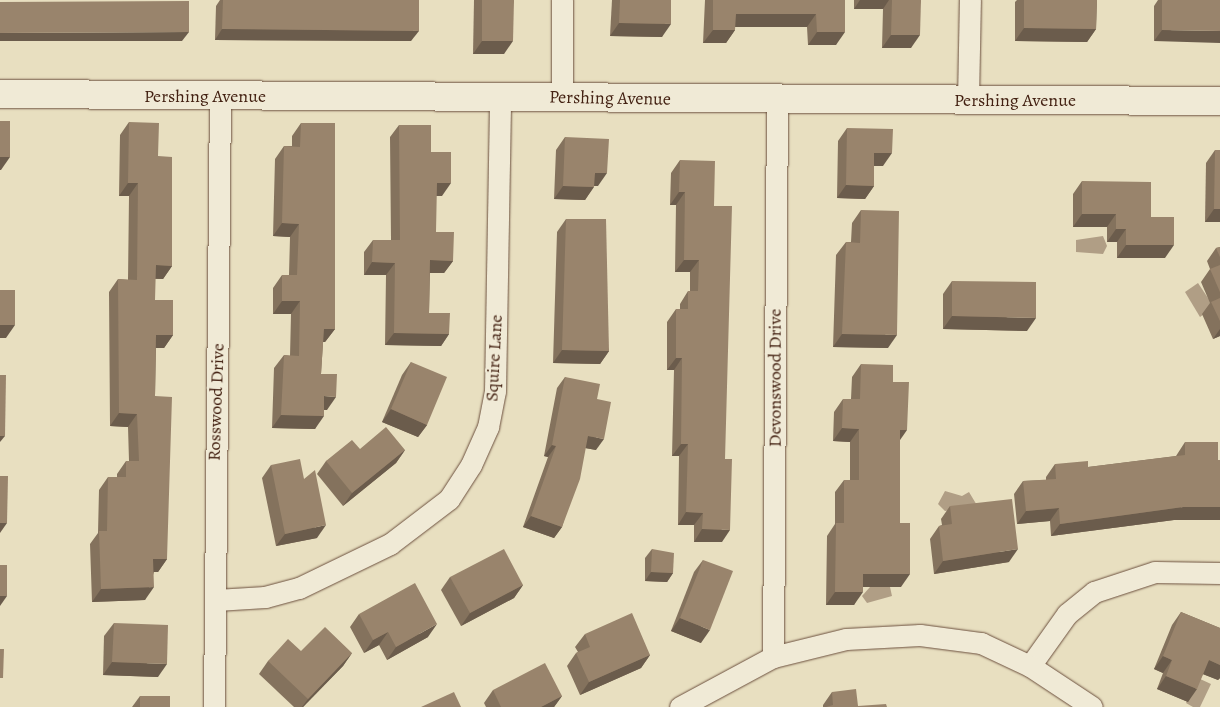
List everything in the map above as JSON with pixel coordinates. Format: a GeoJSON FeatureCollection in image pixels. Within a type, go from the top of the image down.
{"type":"FeatureCollection","features":[{"type":"Feature","properties":{"kind":"street"},"geometry":{"type":"LineString","coordinates":[[562,0],[562,98]]}},
{"type":"Feature","properties":{"kind":"street"},"geometry":{"type":"LineString","coordinates":[[968,100],[970,0]]}},
{"type":"Feature","properties":{"kind":"street","name":"Pershing Avenue"},"geometry":{"type":"LineString","coordinates":[[0,94],[777,100],[1220,101]]}},
{"type":"Feature","properties":{"kind":"street","name":"Rosswood Drive"},"geometry":{"type":"LineString","coordinates":[[214,707],[216,600],[212,511],[220,96]]}},
{"type":"Feature","properties":{"kind":"street","name":"Squire Lane"},"geometry":{"type":"LineString","coordinates":[[216,600],[265,597],[299,588],[390,544],[449,499],[471,465],[488,427],[495,391],[500,97]]}},
{"type":"Feature","properties":{"kind":"street","name":"Devonswood Drive"},"geometry":{"type":"LineString","coordinates":[[773,657],[777,100]]}},
{"type":"Feature","properties":{"kind":"street"},"geometry":{"type":"LineString","coordinates":[[1030,666],[1067,614],[1094,592],[1155,572],[1220,573]]}},
{"type":"Feature","properties":{"kind":"street"},"geometry":{"type":"LineString","coordinates":[[680,707],[773,657],[846,639],[920,635],[981,643],[1030,666],[1092,707]]}},
{"type":"Feature","properties":{"kind":"shaded area"},"geometry":{"type":"Polygon","coordinates":[[[1103,236],[1107,246],[1103,254],[1076,252],[1076,240],[1103,236]]]}},
{"type":"Feature","properties":{"kind":"shaded area"},"geometry":{"type":"Polygon","coordinates":[[[1198,283],[1214,307],[1200,317],[1185,292],[1198,283]]]}},
{"type":"Feature","properties":{"kind":"shaded area"},"geometry":{"type":"Polygon","coordinates":[[[945,491],[962,496],[969,492],[978,507],[945,511],[938,504],[945,491]]]}},
{"type":"Feature","properties":{"kind":"shaded area"},"geometry":{"type":"Polygon","coordinates":[[[870,587],[890,587],[892,596],[867,603],[862,596],[870,587]]]}},
{"type":"Feature","properties":{"kind":"shaded area"},"geometry":{"type":"Polygon","coordinates":[[[1198,678],[1211,684],[1200,707],[1193,707],[1186,703],[1198,678]]]}},
{"type":"Feature","properties":{"kind":"building"},"geometry":{"type":"Polygon","coordinates":[[[223,0],[419,0],[419,31],[222,29],[223,0]]]}},
{"type":"Feature","properties":{"kind":"building"},"geometry":{"type":"Polygon","coordinates":[[[482,0],[514,0],[513,41],[482,41],[482,0]]]}},
{"type":"Feature","properties":{"kind":"building"},"geometry":{"type":"Polygon","coordinates":[[[620,0],[671,0],[671,24],[619,23],[620,0]]]}},
{"type":"Feature","properties":{"kind":"building"},"geometry":{"type":"Polygon","coordinates":[[[713,0],[845,0],[845,32],[817,32],[816,14],[736,14],[735,30],[713,30],[713,0]]]}},
{"type":"Feature","properties":{"kind":"building"},"geometry":{"type":"Polygon","coordinates":[[[892,0],[921,0],[920,35],[891,35],[892,0]]]}},
{"type":"Feature","properties":{"kind":"building"},"geometry":{"type":"Polygon","coordinates":[[[1024,0],[1097,0],[1096,29],[1024,28],[1024,0]]]}},
{"type":"Feature","properties":{"kind":"building"},"geometry":{"type":"Polygon","coordinates":[[[1162,0],[1220,0],[1220,31],[1162,30],[1162,0]]]}},
{"type":"Feature","properties":{"kind":"building"},"geometry":{"type":"Polygon","coordinates":[[[189,1],[189,32],[0,33],[0,2],[189,1]]]}},
{"type":"Feature","properties":{"kind":"building"},"geometry":{"type":"Polygon","coordinates":[[[0,121],[10,121],[10,157],[0,157],[0,121]]]}},
{"type":"Feature","properties":{"kind":"building"},"geometry":{"type":"Polygon","coordinates":[[[129,122],[159,123],[158,156],[172,157],[172,266],[156,265],[155,300],[173,300],[173,335],[156,335],[155,396],[172,397],[167,559],[153,559],[154,587],[101,589],[99,531],[107,531],[108,477],[126,477],[126,461],[139,461],[137,414],[119,413],[118,279],[137,280],[138,183],[128,183],[129,122]]]}},
{"type":"Feature","properties":{"kind":"building"},"geometry":{"type":"Polygon","coordinates":[[[301,123],[335,123],[335,329],[324,329],[321,374],[337,374],[336,397],[324,396],[324,416],[281,415],[284,355],[299,356],[300,301],[282,301],[282,275],[297,275],[299,224],[282,223],[284,146],[300,147],[301,123]]]}},
{"type":"Feature","properties":{"kind":"building"},"geometry":{"type":"Polygon","coordinates":[[[399,125],[431,125],[431,152],[451,152],[451,183],[437,183],[436,232],[454,232],[453,261],[430,260],[429,313],[450,313],[449,334],[394,333],[395,263],[372,262],[373,240],[400,240],[399,125]]]}},
{"type":"Feature","properties":{"kind":"building"},"geometry":{"type":"Polygon","coordinates":[[[847,128],[893,129],[892,153],[874,153],[874,186],[846,185],[847,128]]]}},
{"type":"Feature","properties":{"kind":"building"},"geometry":{"type":"Polygon","coordinates":[[[565,137],[609,139],[607,173],[595,173],[594,187],[563,186],[565,137]]]}},
{"type":"Feature","properties":{"kind":"building"},"geometry":{"type":"Polygon","coordinates":[[[1215,150],[1220,150],[1220,209],[1214,209],[1215,150]]]}},
{"type":"Feature","properties":{"kind":"building"},"geometry":{"type":"Polygon","coordinates":[[[680,160],[715,161],[714,206],[732,206],[725,459],[732,459],[730,530],[702,529],[703,513],[686,512],[688,444],[681,444],[682,358],[676,358],[676,309],[688,309],[688,291],[698,291],[699,260],[684,260],[685,192],[679,192],[680,160]]]}},
{"type":"Feature","properties":{"kind":"building"},"geometry":{"type":"Polygon","coordinates":[[[1082,181],[1151,182],[1151,217],[1174,217],[1174,245],[1126,245],[1126,229],[1116,229],[1116,214],[1082,214],[1082,181]]]}},
{"type":"Feature","properties":{"kind":"building"},"geometry":{"type":"Polygon","coordinates":[[[861,210],[899,211],[897,335],[842,334],[846,242],[860,243],[861,210]]]}},
{"type":"Feature","properties":{"kind":"building"},"geometry":{"type":"Polygon","coordinates":[[[566,219],[606,219],[609,351],[562,350],[566,219]]]}},
{"type":"Feature","properties":{"kind":"building"},"geometry":{"type":"Polygon","coordinates":[[[1220,247],[1220,257],[1216,248],[1220,247]]]}},
{"type":"Feature","properties":{"kind":"building"},"geometry":{"type":"Polygon","coordinates":[[[1220,265],[1220,292],[1210,269],[1220,265]]]}},
{"type":"Feature","properties":{"kind":"building"},"geometry":{"type":"Polygon","coordinates":[[[952,281],[1036,282],[1036,318],[952,316],[952,281]]]}},
{"type":"Feature","properties":{"kind":"building"},"geometry":{"type":"Polygon","coordinates":[[[0,290],[15,290],[15,325],[0,325],[0,290]]]}},
{"type":"Feature","properties":{"kind":"building"},"geometry":{"type":"Polygon","coordinates":[[[1220,298],[1220,321],[1211,302],[1220,298]]]}},
{"type":"Feature","properties":{"kind":"building"},"geometry":{"type":"Polygon","coordinates":[[[411,362],[447,377],[427,425],[391,409],[411,362]]]}},
{"type":"Feature","properties":{"kind":"building"},"geometry":{"type":"Polygon","coordinates":[[[861,364],[893,365],[893,382],[909,382],[907,430],[900,430],[900,523],[910,523],[910,574],[863,574],[863,592],[835,592],[836,523],[844,523],[844,480],[859,480],[859,429],[842,428],[843,399],[860,399],[861,364]]]}},
{"type":"Feature","properties":{"kind":"building"},"geometry":{"type":"Polygon","coordinates":[[[0,375],[6,375],[5,436],[0,436],[0,375]]]}},
{"type":"Feature","properties":{"kind":"building"},"geometry":{"type":"Polygon","coordinates":[[[565,377],[600,384],[597,399],[611,402],[604,439],[588,436],[580,479],[562,527],[531,516],[556,446],[552,445],[565,377]]]}},
{"type":"Feature","properties":{"kind":"building"},"geometry":{"type":"Polygon","coordinates":[[[386,427],[405,450],[352,493],[326,461],[352,440],[360,449],[386,427]]]}},
{"type":"Feature","properties":{"kind":"building"},"geometry":{"type":"Polygon","coordinates":[[[1185,442],[1218,442],[1220,507],[1183,507],[1060,524],[1059,508],[1026,511],[1023,481],[1056,479],[1055,464],[1088,461],[1088,467],[1185,455],[1185,442]]]}},
{"type":"Feature","properties":{"kind":"building"},"geometry":{"type":"Polygon","coordinates":[[[300,459],[304,479],[315,470],[326,525],[285,534],[271,465],[300,459]]]}},
{"type":"Feature","properties":{"kind":"building"},"geometry":{"type":"Polygon","coordinates":[[[0,476],[8,476],[7,523],[0,523],[0,476]]]}},
{"type":"Feature","properties":{"kind":"building"},"geometry":{"type":"Polygon","coordinates":[[[1012,499],[1018,549],[943,561],[939,526],[952,524],[950,506],[1012,499]]]}},
{"type":"Feature","properties":{"kind":"building"},"geometry":{"type":"Polygon","coordinates":[[[504,549],[523,585],[470,613],[450,577],[504,549]]]}},
{"type":"Feature","properties":{"kind":"building"},"geometry":{"type":"Polygon","coordinates":[[[652,549],[674,553],[673,573],[651,572],[652,549]]]}},
{"type":"Feature","properties":{"kind":"building"},"geometry":{"type":"Polygon","coordinates":[[[703,560],[733,571],[710,630],[680,618],[703,560]]]}},
{"type":"Feature","properties":{"kind":"building"},"geometry":{"type":"Polygon","coordinates":[[[0,565],[7,565],[7,596],[0,596],[0,565]]]}},
{"type":"Feature","properties":{"kind":"building"},"geometry":{"type":"Polygon","coordinates":[[[415,583],[437,624],[396,647],[388,632],[373,640],[359,614],[415,583]]]}},
{"type":"Feature","properties":{"kind":"building"},"geometry":{"type":"Polygon","coordinates":[[[1181,612],[1220,628],[1220,665],[1209,660],[1197,689],[1166,676],[1172,660],[1163,656],[1181,612]]]}},
{"type":"Feature","properties":{"kind":"building"},"geometry":{"type":"Polygon","coordinates":[[[632,613],[650,655],[589,682],[576,653],[590,647],[585,634],[632,613]]]}},
{"type":"Feature","properties":{"kind":"building"},"geometry":{"type":"Polygon","coordinates":[[[114,623],[168,625],[167,664],[112,662],[114,623]]]}},
{"type":"Feature","properties":{"kind":"building"},"geometry":{"type":"Polygon","coordinates":[[[325,627],[352,653],[308,699],[268,661],[288,639],[301,651],[325,627]]]}},
{"type":"Feature","properties":{"kind":"building"},"geometry":{"type":"Polygon","coordinates":[[[0,649],[4,649],[3,678],[0,678],[0,649]]]}},
{"type":"Feature","properties":{"kind":"building"},"geometry":{"type":"Polygon","coordinates":[[[545,663],[562,696],[541,707],[501,707],[493,690],[545,663]]]}},
{"type":"Feature","properties":{"kind":"building"},"geometry":{"type":"Polygon","coordinates":[[[856,689],[858,706],[886,704],[887,707],[826,707],[833,705],[832,692],[856,689]]]}},
{"type":"Feature","properties":{"kind":"building"},"geometry":{"type":"Polygon","coordinates":[[[454,692],[461,707],[421,707],[454,692]]]}},
{"type":"Feature","properties":{"kind":"building"},"geometry":{"type":"Polygon","coordinates":[[[140,696],[170,696],[170,707],[140,707],[140,696]]]}}]}
